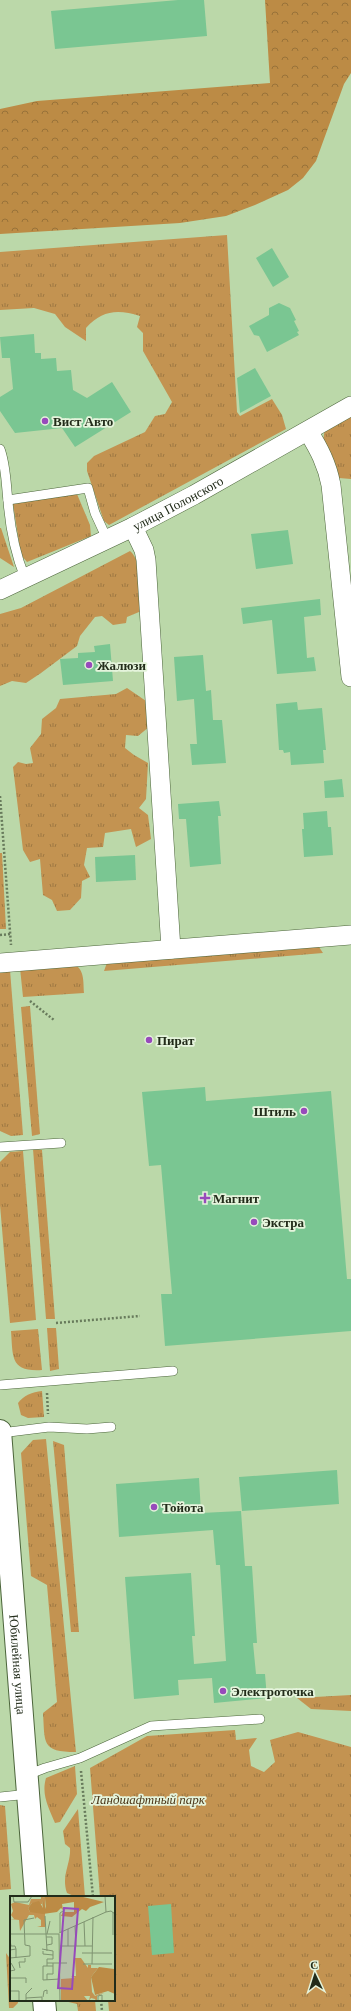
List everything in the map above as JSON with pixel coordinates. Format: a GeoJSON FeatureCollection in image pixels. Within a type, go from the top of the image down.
{"type":"FeatureCollection","features":[{"type":"Feature","properties":{"kind":"main road","name":"Юбилейная улица"},"geometry":{"type":"LineString","coordinates":[[0,1432],[36,1896]]}},
{"type":"Feature","properties":{"kind":"main road"},"geometry":{"type":"LineString","coordinates":[[44,2001],[45,2011]]}},
{"type":"Feature","properties":{"kind":"street","name":"улица Полонского"},"geometry":{"type":"LineString","coordinates":[[0,590],[133,527],[351,406]]}},
{"type":"Feature","properties":{"kind":"street"},"geometry":{"type":"LineString","coordinates":[[308,431],[321,452],[328,468],[331,485],[351,677]]}},
{"type":"Feature","properties":{"kind":"street"},"geometry":{"type":"LineString","coordinates":[[133,527],[144,550],[146,560],[171,949]]}},
{"type":"Feature","properties":{"kind":"street"},"geometry":{"type":"LineString","coordinates":[[0,963],[351,935]]}},
{"type":"Feature","properties":{"kind":"lane"},"geometry":{"type":"LineString","coordinates":[[0,449],[4,466],[11,531],[17,556],[25,578]]}},
{"type":"Feature","properties":{"kind":"lane"},"geometry":{"type":"LineString","coordinates":[[8,500],[88,488],[95,513],[108,539]]}},
{"type":"Feature","properties":{"kind":"lane"},"geometry":{"type":"LineString","coordinates":[[0,1148],[61,1143]]}},
{"type":"Feature","properties":{"kind":"lane"},"geometry":{"type":"LineString","coordinates":[[0,1385],[172,1371]]}},
{"type":"Feature","properties":{"kind":"lane"},"geometry":{"type":"LineString","coordinates":[[0,1432],[49,1427],[87,1429],[111,1427]]}},
{"type":"Feature","properties":{"kind":"lane"},"geometry":{"type":"LineString","coordinates":[[0,1796],[28,1785],[45,1768],[80,1758],[150,1726],[260,1719]]}},
{"type":"Feature","properties":{"kind":"path"},"geometry":{"type":"LineString","coordinates":[[0,796],[12,946]]}},
{"type":"Feature","properties":{"kind":"path"},"geometry":{"type":"LineString","coordinates":[[0,935],[11,934]]}},
{"type":"Feature","properties":{"kind":"path"},"geometry":{"type":"LineString","coordinates":[[30,1001],[54,1020]]}},
{"type":"Feature","properties":{"kind":"path"},"geometry":{"type":"LineString","coordinates":[[56,1323],[140,1316]]}},
{"type":"Feature","properties":{"kind":"path"},"geometry":{"type":"LineString","coordinates":[[46,1387],[48,1419]]}},
{"type":"Feature","properties":{"kind":"path"},"geometry":{"type":"LineString","coordinates":[[81,1767],[93,1896]]}},
{"type":"Feature","properties":{"kind":"path"},"geometry":{"type":"LineString","coordinates":[[101,2001],[102,2011]]}},
{"type":"Feature","properties":{"kind":"green space"},"geometry":{"type":"Polygon","coordinates":[[[265,0],[351,0],[351,73],[344,84],[316,161],[303,178],[288,190],[226,216],[180,223],[0,234],[0,109],[37,101],[270,83],[265,0]]]}},
{"type":"Feature","properties":{"kind":"green space"},"geometry":{"type":"Polygon","coordinates":[[[227,235],[237,412],[240,416],[272,399],[282,415],[286,429],[109,525],[104,521],[87,471],[87,463],[94,456],[145,432],[155,416],[165,414],[172,402],[143,351],[143,333],[137,327],[140,316],[125,312],[104,314],[86,328],[86,341],[65,327],[55,314],[34,308],[0,310],[0,252],[227,235]]]}},
{"type":"Feature","properties":{"kind":"green space"},"geometry":{"type":"Polygon","coordinates":[[[351,414],[351,479],[339,478],[323,440],[325,429],[351,414]]]}},
{"type":"Feature","properties":{"kind":"green space"},"geometry":{"type":"Polygon","coordinates":[[[77,494],[90,525],[91,536],[27,562],[21,555],[13,504],[77,494]]]}},
{"type":"Feature","properties":{"kind":"green space"},"geometry":{"type":"Polygon","coordinates":[[[1,528],[14,567],[0,558],[1,528]]]}},
{"type":"Feature","properties":{"kind":"green space"},"geometry":{"type":"Polygon","coordinates":[[[130,551],[134,556],[139,571],[143,590],[145,614],[139,612],[127,617],[126,623],[113,625],[102,616],[95,617],[80,636],[77,646],[41,673],[26,683],[12,681],[0,686],[0,614],[21,608],[130,551]]]}},
{"type":"Feature","properties":{"kind":"green space"},"geometry":{"type":"Polygon","coordinates":[[[127,688],[146,701],[149,727],[138,736],[126,735],[125,748],[148,763],[146,799],[139,808],[148,815],[151,839],[136,847],[131,829],[105,833],[103,847],[87,848],[84,865],[90,877],[82,881],[81,898],[70,910],[57,911],[52,900],[43,895],[40,859],[30,862],[23,850],[13,767],[18,762],[26,764],[33,763],[30,748],[41,734],[42,719],[56,708],[60,699],[116,694],[127,688]]]}},
{"type":"Feature","properties":{"kind":"green space"},"geometry":{"type":"Polygon","coordinates":[[[0,853],[2,853],[6,929],[0,929],[0,853]]]}},
{"type":"Feature","properties":{"kind":"green space"},"geometry":{"type":"Polygon","coordinates":[[[317,944],[323,953],[104,971],[108,960],[317,944]]]}},
{"type":"Feature","properties":{"kind":"green space"},"geometry":{"type":"Polygon","coordinates":[[[74,964],[82,973],[84,993],[23,997],[20,968],[74,964]]]}},
{"type":"Feature","properties":{"kind":"green space"},"geometry":{"type":"Polygon","coordinates":[[[10,970],[23,1135],[11,1136],[0,1131],[0,971],[10,970]]]}},
{"type":"Feature","properties":{"kind":"green space"},"geometry":{"type":"Polygon","coordinates":[[[30,1006],[40,1134],[32,1136],[21,1007],[30,1006]]]}},
{"type":"Feature","properties":{"kind":"green space"},"geometry":{"type":"Polygon","coordinates":[[[33,1149],[42,1150],[55,1319],[46,1319],[33,1149]]]}},
{"type":"Feature","properties":{"kind":"green space"},"geometry":{"type":"Polygon","coordinates":[[[23,1151],[36,1320],[10,1323],[0,1205],[0,1162],[10,1152],[23,1151]]]}},
{"type":"Feature","properties":{"kind":"green space"},"geometry":{"type":"Polygon","coordinates":[[[47,1328],[56,1328],[59,1369],[50,1371],[47,1328]]]}},
{"type":"Feature","properties":{"kind":"green space"},"geometry":{"type":"Polygon","coordinates":[[[38,1329],[42,1370],[24,1368],[15,1361],[12,1348],[11,1331],[38,1329]]]}},
{"type":"Feature","properties":{"kind":"green space"},"geometry":{"type":"Polygon","coordinates":[[[42,1391],[44,1417],[28,1418],[21,1415],[18,1403],[20,1400],[28,1394],[42,1391]]]}},
{"type":"Feature","properties":{"kind":"green space"},"geometry":{"type":"Polygon","coordinates":[[[46,1439],[76,1752],[65,1752],[51,1748],[47,1744],[44,1732],[43,1713],[57,1702],[47,1585],[31,1576],[21,1453],[33,1440],[46,1439]]]}},
{"type":"Feature","properties":{"kind":"green space"},"geometry":{"type":"Polygon","coordinates":[[[53,1441],[64,1445],[79,1632],[71,1632],[53,1441]]]}},
{"type":"Feature","properties":{"kind":"green space"},"geometry":{"type":"Polygon","coordinates":[[[351,1695],[351,1711],[311,1709],[297,1698],[351,1695]]]}},
{"type":"Feature","properties":{"kind":"green space","name":"Ландшафтный парк"},"geometry":{"type":"Polygon","coordinates":[[[235,1730],[236,1740],[257,1738],[249,1750],[251,1766],[264,1772],[275,1762],[270,1740],[298,1732],[351,1747],[351,2011],[109,2011],[108,2001],[115,2001],[115,1896],[100,1896],[90,1768],[147,1736],[235,1730]]]}},
{"type":"Feature","properties":{"kind":"green space"},"geometry":{"type":"Polygon","coordinates":[[[75,1766],[77,1794],[60,1822],[55,1823],[45,1796],[44,1790],[46,1778],[75,1766]]]}},
{"type":"Feature","properties":{"kind":"green space"},"geometry":{"type":"Polygon","coordinates":[[[0,1805],[5,1806],[11,1889],[0,1890],[0,1805]]]}},
{"type":"Feature","properties":{"kind":"green space"},"geometry":{"type":"Polygon","coordinates":[[[78,1809],[85,1896],[74,1896],[67,1893],[65,1881],[70,1848],[65,1844],[63,1831],[78,1809]]]}},
{"type":"Feature","properties":{"kind":"green space"},"geometry":{"type":"Polygon","coordinates":[[[6,1953],[10,1959],[10,2001],[18,2001],[13,2008],[9,2008],[6,1953]]]}},
{"type":"Feature","properties":{"kind":"green space"},"geometry":{"type":"Polygon","coordinates":[[[64,2001],[95,2001],[96,2011],[78,2011],[77,2004],[64,2001]]]}},
{"type":"Feature","properties":{"kind":"building"},"geometry":{"type":"Polygon","coordinates":[[[178,0],[204,0],[207,36],[55,49],[51,11],[178,0]]]}},
{"type":"Feature","properties":{"kind":"building"},"geometry":{"type":"Polygon","coordinates":[[[272,248],[289,277],[273,287],[256,258],[272,248]]]}},
{"type":"Feature","properties":{"kind":"building"},"geometry":{"type":"Polygon","coordinates":[[[279,303],[290,308],[296,320],[294,321],[299,331],[297,332],[299,335],[267,352],[259,336],[254,335],[249,326],[269,315],[269,308],[279,303]]]}},
{"type":"Feature","properties":{"kind":"building"},"geometry":{"type":"Polygon","coordinates":[[[34,334],[35,353],[41,353],[41,359],[56,358],[57,371],[71,370],[73,390],[87,398],[112,382],[131,412],[75,447],[62,428],[15,433],[0,411],[0,397],[13,389],[10,358],[2,358],[0,337],[34,334]]]}},
{"type":"Feature","properties":{"kind":"building"},"geometry":{"type":"Polygon","coordinates":[[[255,368],[271,396],[240,413],[237,378],[255,368]]]}},
{"type":"Feature","properties":{"kind":"building"},"geometry":{"type":"Polygon","coordinates":[[[288,530],[293,564],[256,569],[251,534],[288,530]]]}},
{"type":"Feature","properties":{"kind":"building"},"geometry":{"type":"Polygon","coordinates":[[[320,599],[321,615],[304,617],[307,658],[314,657],[316,671],[277,674],[272,620],[243,624],[241,608],[320,599]]]}},
{"type":"Feature","properties":{"kind":"building"},"geometry":{"type":"Polygon","coordinates":[[[110,644],[113,681],[63,685],[60,659],[78,658],[78,653],[95,652],[94,646],[110,644]]]}},
{"type":"Feature","properties":{"kind":"building"},"geometry":{"type":"Polygon","coordinates":[[[203,655],[206,691],[211,690],[213,720],[222,720],[226,763],[192,765],[190,744],[197,744],[194,699],[177,701],[174,657],[203,655]]]}},
{"type":"Feature","properties":{"kind":"building"},"geometry":{"type":"Polygon","coordinates":[[[297,702],[298,710],[322,708],[326,750],[323,750],[324,763],[291,765],[290,752],[284,753],[283,750],[279,750],[276,704],[297,702]]]}},
{"type":"Feature","properties":{"kind":"building"},"geometry":{"type":"Polygon","coordinates":[[[342,779],[344,797],[325,798],[324,781],[342,779]]]}},
{"type":"Feature","properties":{"kind":"building"},"geometry":{"type":"Polygon","coordinates":[[[219,801],[221,816],[218,816],[221,864],[190,867],[186,819],[179,819],[178,804],[219,801]]]}},
{"type":"Feature","properties":{"kind":"building"},"geometry":{"type":"Polygon","coordinates":[[[327,811],[328,827],[331,827],[333,855],[304,857],[302,829],[304,829],[303,813],[327,811]]]}},
{"type":"Feature","properties":{"kind":"building"},"geometry":{"type":"Polygon","coordinates":[[[135,855],[136,880],[96,882],[95,857],[135,855]]]}},
{"type":"Feature","properties":{"kind":"building","name":"Экстра"},"geometry":{"type":"Polygon","coordinates":[[[205,1087],[206,1101],[331,1091],[347,1279],[351,1279],[351,1331],[165,1346],[161,1294],[172,1294],[161,1165],[149,1166],[142,1092],[205,1087]]]}},
{"type":"Feature","properties":{"kind":"building"},"geometry":{"type":"Polygon","coordinates":[[[337,1470],[339,1504],[242,1511],[239,1477],[337,1470]]]}},
{"type":"Feature","properties":{"kind":"building"},"geometry":{"type":"Polygon","coordinates":[[[199,1478],[201,1513],[241,1511],[245,1566],[252,1566],[257,1643],[253,1643],[256,1674],[265,1674],[267,1698],[214,1703],[212,1678],[178,1680],[179,1695],[134,1699],[125,1577],[191,1573],[195,1636],[192,1636],[194,1664],[226,1661],[220,1565],[216,1565],[213,1530],[119,1537],[116,1484],[199,1478]]]}},
{"type":"Feature","properties":{"kind":"building"},"geometry":{"type":"Polygon","coordinates":[[[171,1904],[174,1953],[152,1955],[148,1906],[171,1904]]]}},
{"type":"Feature","properties":{"kind":"place","name":"Вист Авто"},"geometry":{"type":"Point","coordinates":[45,421]}},
{"type":"Feature","properties":{"kind":"place","name":"Жалюзи"},"geometry":{"type":"Point","coordinates":[89,665]}},
{"type":"Feature","properties":{"kind":"place","name":"Пират"},"geometry":{"type":"Point","coordinates":[149,1040]}},
{"type":"Feature","properties":{"kind":"place","name":"Штиль"},"geometry":{"type":"Point","coordinates":[304,1111]}},
{"type":"Feature","properties":{"kind":"place","name":"Магнит"},"geometry":{"type":"Point","coordinates":[205,1198]}},
{"type":"Feature","properties":{"kind":"place","name":"Экстра"},"geometry":{"type":"Point","coordinates":[254,1222]}},
{"type":"Feature","properties":{"kind":"place","name":"Тойота"},"geometry":{"type":"Point","coordinates":[154,1507]}},
{"type":"Feature","properties":{"kind":"place","name":"Электроточка"},"geometry":{"type":"Point","coordinates":[223,1691]}}]}
